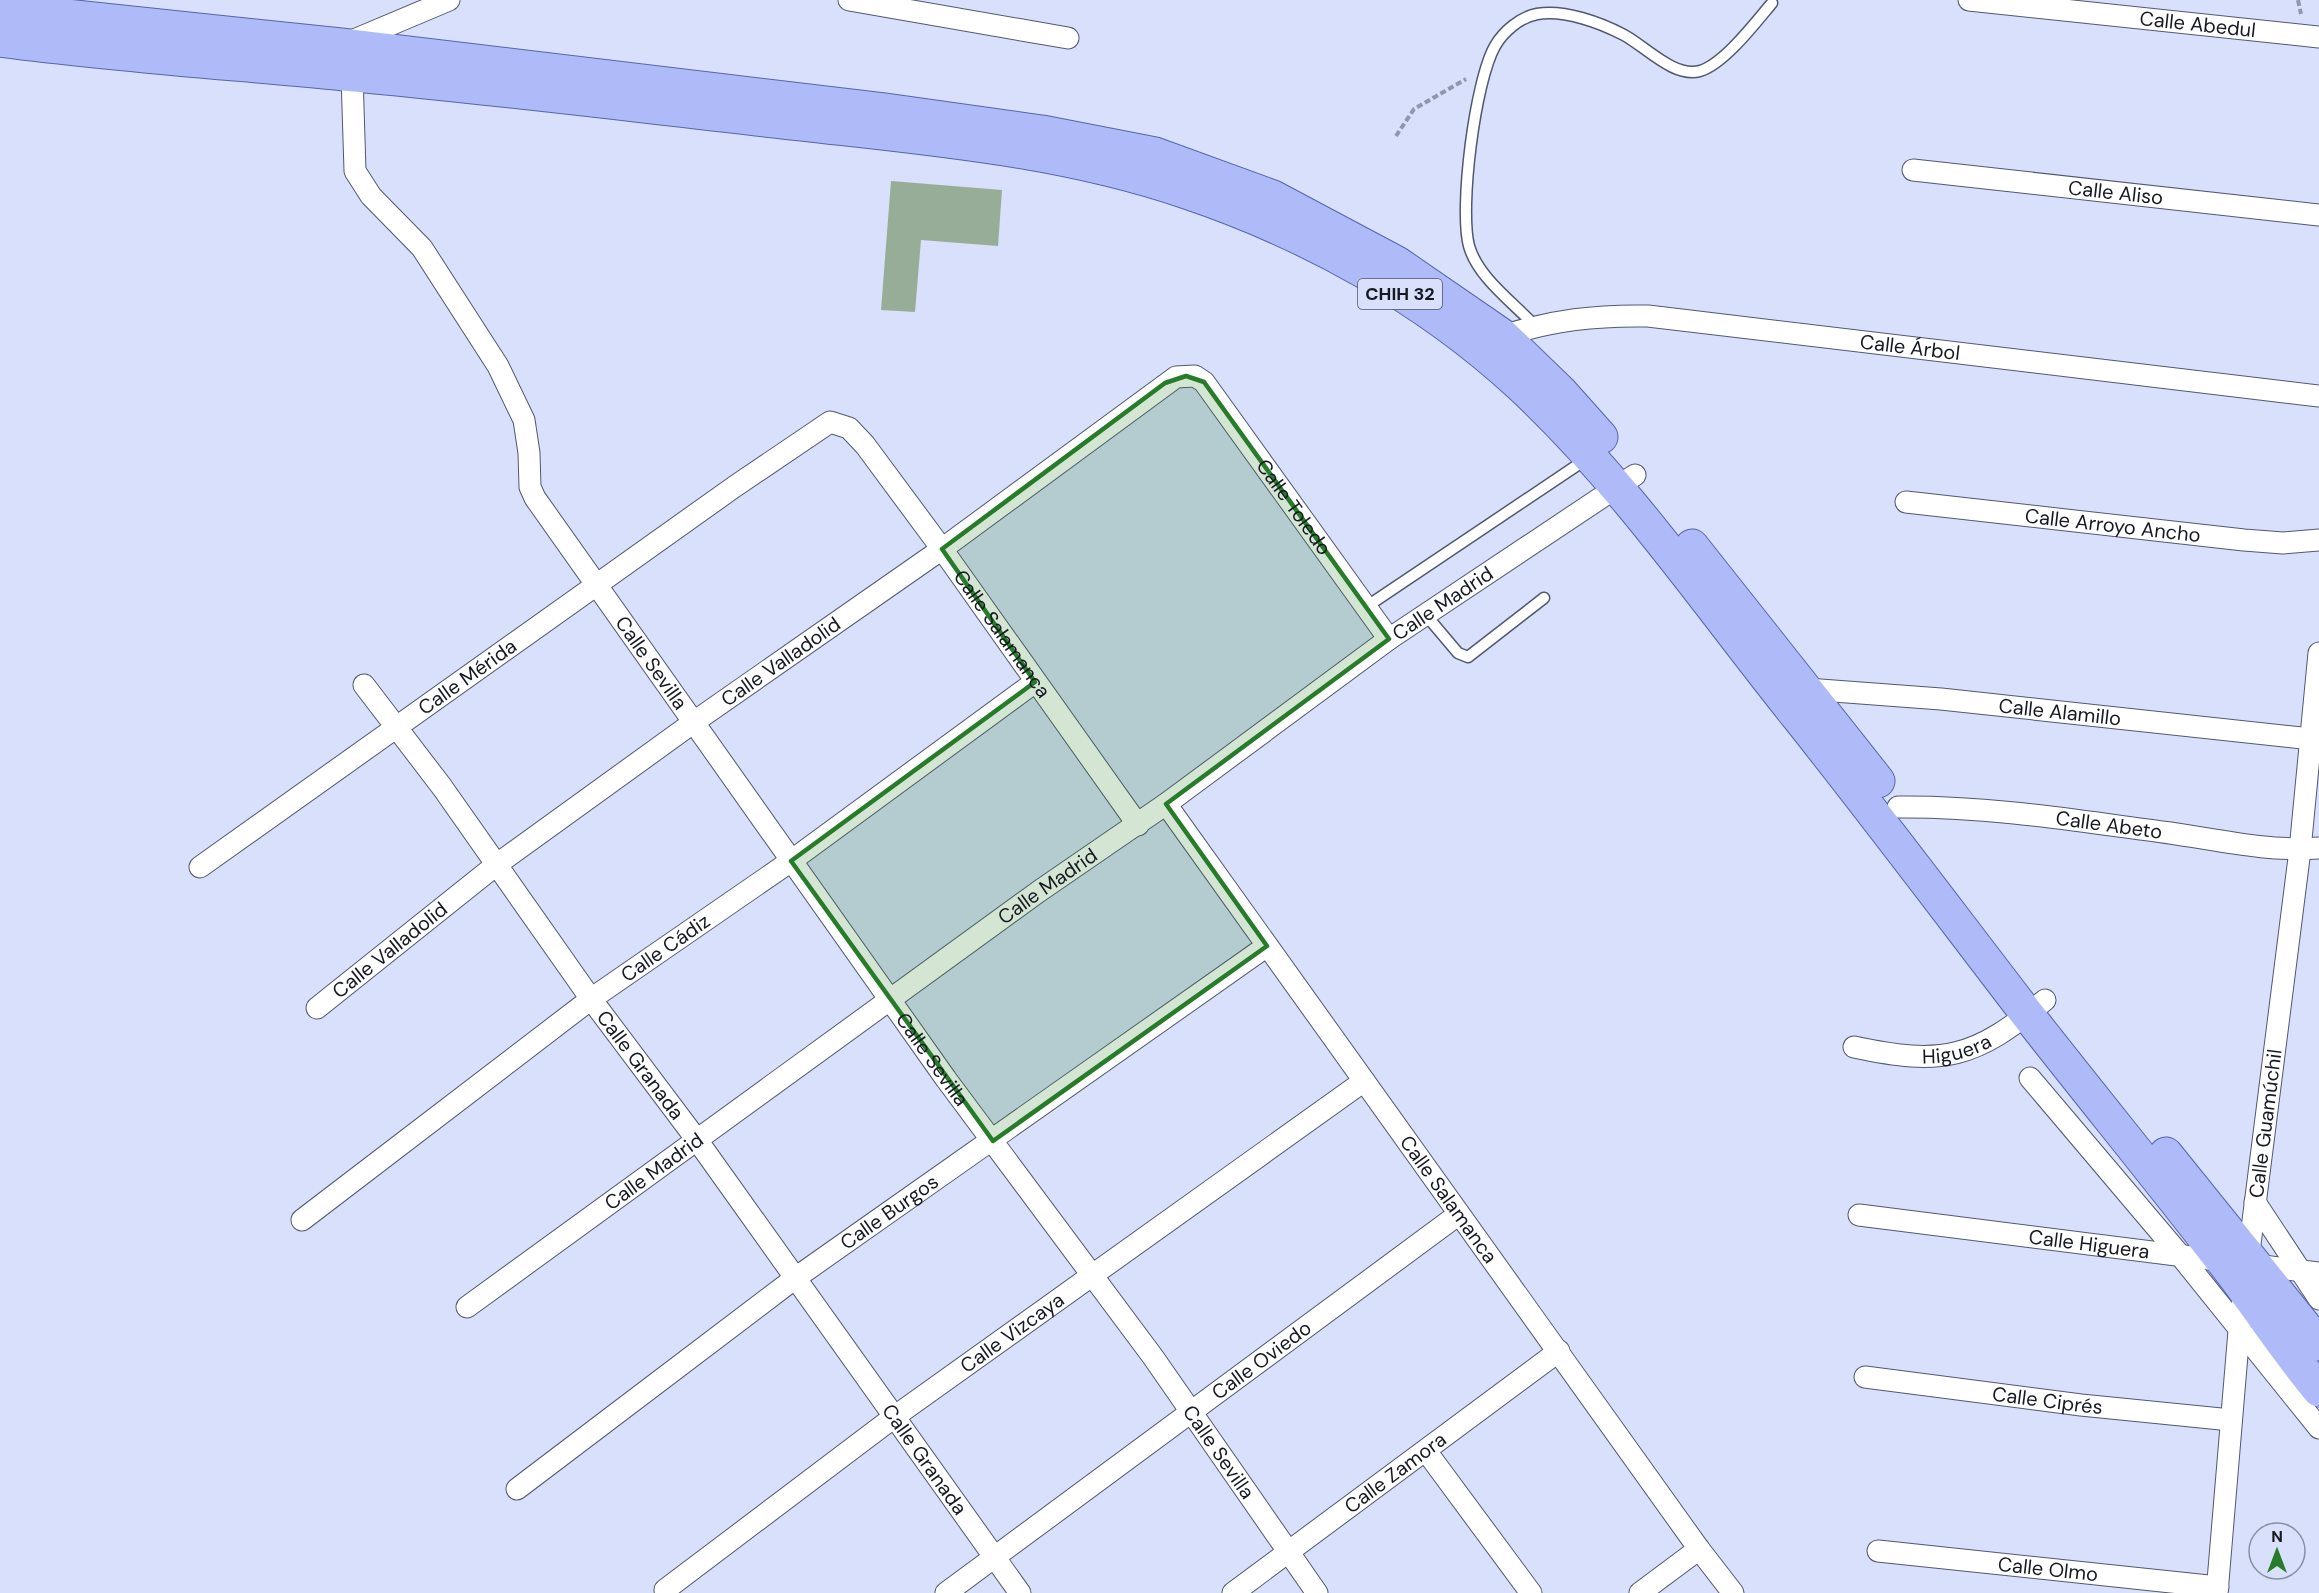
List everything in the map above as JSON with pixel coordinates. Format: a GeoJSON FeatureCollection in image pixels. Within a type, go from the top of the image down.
{"type":"FeatureCollection","features":[{"type":"Feature","properties":{"kind":"main road","name":"CHIH 32"},"geometry":{"type":"LineString","coordinates":[[0,9],[67,22],[746,118],[992,148],[1096,167],[1186,192],[1254,217],[1312,244],[1425,310],[1500,367],[1551,415],[1589,457],[1626,481],[1807,689],[1898,807],[2037,1007]]}},
{"type":"Feature","properties":{"kind":"main road","name":"CHIH 32"},"geometry":{"type":"LineString","coordinates":[[0,40],[67,22]]}},
{"type":"Feature","properties":{"kind":"main road","name":"CHIH 32"},"geometry":{"type":"LineString","coordinates":[[346,60],[884,110],[1052,134],[1155,154],[1273,197],[1322,220],[1397,263],[1503,336],[1560,391],[1872,809],[2037,1007],[2118,1096],[2244,1267],[2319,1390]]}},
{"type":"Feature","properties":{"kind":"main road","name":"CHIH 32"},"geometry":{"type":"LineString","coordinates":[[2244,1267],[2319,1344]]}},
{"type":"Feature","properties":{"kind":"street"},"geometry":{"type":"LineString","coordinates":[[346,60],[449,0]]}},
{"type":"Feature","properties":{"kind":"street"},"geometry":{"type":"LineString","coordinates":[[849,0],[1068,38]]}},
{"type":"Feature","properties":{"kind":"street","name":"Calle Abedul"},"geometry":{"type":"LineString","coordinates":[[1969,0],[2319,37]]}},
{"type":"Feature","properties":{"kind":"street","name":"Calle Sevilla"},"geometry":{"type":"LineString","coordinates":[[346,60],[355,171],[371,196],[422,248],[498,366],[524,420],[530,487],[551,521],[791,861],[993,1141],[1153,1357],[1317,1593]]}},
{"type":"Feature","properties":{"kind":"street","name":"Calle Aliso"},"geometry":{"type":"LineString","coordinates":[[1913,170],[2319,215]]}},
{"type":"Feature","properties":{"kind":"street","name":"Calle Árbol"},"geometry":{"type":"LineString","coordinates":[[1503,336],[1536,326],[1603,315],[1648,316],[2319,396]]}},
{"type":"Feature","properties":{"kind":"street","name":"Calle Valladolid"},"geometry":{"type":"LineString","coordinates":[[317,1008],[496,865],[694,722],[942,549],[1166,383],[1176,377],[1195,376]]}},
{"type":"Feature","properties":{"kind":"street","name":"Calle Toledo"},"geometry":{"type":"LineString","coordinates":[[1195,376],[1212,393],[1389,639]]}},
{"type":"Feature","properties":{"kind":"street","name":"Calle Salamanca"},"geometry":{"type":"LineString","coordinates":[[734,487],[830,423],[849,428],[865,445],[942,549],[1138,825]]}},
{"type":"Feature","properties":{"kind":"street","name":"Calle Madrid"},"geometry":{"type":"LineString","coordinates":[[467,1307],[891,999],[1138,825],[1389,639],[1626,481]]}},
{"type":"Feature","properties":{"kind":"street","name":"Calle Mérida"},"geometry":{"type":"LineString","coordinates":[[200,867],[734,487]]}},
{"type":"Feature","properties":{"kind":"street","name":"Calle Arroyo Ancho"},"geometry":{"type":"LineString","coordinates":[[1906,502],[2244,540],[2283,543],[2319,540]]}},
{"type":"Feature","properties":{"kind":"street","name":"Calle Guamúchil"},"geometry":{"type":"LineString","coordinates":[[2217,1590],[2244,1267],[2309,849],[2311,739],[2319,653]]}},
{"type":"Feature","properties":{"kind":"street","name":"Calle Cádiz"},"geometry":{"type":"LineString","coordinates":[[302,1220],[591,999],[791,861],[1035,682]]}},
{"type":"Feature","properties":{"kind":"street","name":"Calle Granada"},"geometry":{"type":"LineString","coordinates":[[364,685],[398,728],[591,999],[696,1140],[1020,1593]]}},
{"type":"Feature","properties":{"kind":"street","name":"Calle Alamillo"},"geometry":{"type":"LineString","coordinates":[[1807,689],[1930,698],[2311,739]]}},
{"type":"Feature","properties":{"kind":"street","name":"Calle Salamanca"},"geometry":{"type":"LineString","coordinates":[[1166,804],[1459,1214],[1560,1351],[1699,1549],[1733,1593]]}},
{"type":"Feature","properties":{"kind":"street","name":"Calle Abeto"},"geometry":{"type":"LineString","coordinates":[[1898,807],[1960,807],[2013,812],[2309,849]]}},
{"type":"Feature","properties":{"kind":"street","name":"Calle Burgos"},"geometry":{"type":"LineString","coordinates":[[517,1488],[794,1279],[1267,946]]}},
{"type":"Feature","properties":{"kind":"street","name":"Higuera"},"geometry":{"type":"LineString","coordinates":[[1854,1047],[1900,1057],[1941,1057],[1964,1052],[1986,1042],[2037,1007]]}},
{"type":"Feature","properties":{"kind":"street"},"geometry":{"type":"LineString","coordinates":[[2030,1078],[2179,1254],[2319,1428]]}},
{"type":"Feature","properties":{"kind":"street","name":"Calle Vizcaya"},"geometry":{"type":"LineString","coordinates":[[665,1590],[894,1417],[1093,1277],[1364,1081]]}},
{"type":"Feature","properties":{"kind":"street"},"geometry":{"type":"LineString","coordinates":[[2255,1202],[2309,1272],[2319,1299]]}},
{"type":"Feature","properties":{"kind":"street","name":"Calle Oviedo"},"geometry":{"type":"LineString","coordinates":[[946,1593],[1459,1214]]}},
{"type":"Feature","properties":{"kind":"street","name":"Calle Higuera"},"geometry":{"type":"LineString","coordinates":[[1859,1215],[2179,1254],[2244,1267],[2309,1272]]}},
{"type":"Feature","properties":{"kind":"street","name":"Calle Zamora"},"geometry":{"type":"LineString","coordinates":[[1233,1593],[1560,1351]]}},
{"type":"Feature","properties":{"kind":"street","name":"Calle Ciprés"},"geometry":{"type":"LineString","coordinates":[[1865,1377],[2231,1420]]}},
{"type":"Feature","properties":{"kind":"street"},"geometry":{"type":"LineString","coordinates":[[1426,1451],[1531,1593]]}},
{"type":"Feature","properties":{"kind":"street"},"geometry":{"type":"LineString","coordinates":[[1640,1593],[1699,1549]]}},
{"type":"Feature","properties":{"kind":"street","name":"Calle Olmo"},"geometry":{"type":"LineString","coordinates":[[1878,1551],[2217,1590]]}},
{"type":"Feature","properties":{"kind":"lane"},"geometry":{"type":"LineString","coordinates":[[1536,326],[1482,271],[1469,245],[1466,220],[1467,185],[1484,73],[1495,45],[1512,26],[1536,14],[1560,14],[1600,24],[1625,36],[1674,67],[1689,72],[1712,65],[1738,42],[1772,3]]}},
{"type":"Feature","properties":{"kind":"lane"},"geometry":{"type":"LineString","coordinates":[[1366,606],[1589,457]]}},
{"type":"Feature","properties":{"kind":"lane"},"geometry":{"type":"LineString","coordinates":[[1425,614],[1458,653],[1468,657],[1544,598]]}},
{"type":"Feature","properties":{"kind":"path"},"geometry":{"type":"LineString","coordinates":[[1396,136],[1414,109],[1454,84],[1484,73]]}},
{"type":"Feature","properties":{"kind":"highlighted area"},"geometry":{"type":"Polygon","coordinates":[[[1186,376],[1204,382],[1389,639],[1166,804],[1267,946],[993,1141],[791,861],[1035,682],[942,549],[1165,383],[1186,376]]]}},
{"type":"Feature","properties":{"kind":"building"},"geometry":{"type":"Polygon","coordinates":[[[891,181],[1002,190],[998,246],[921,240],[915,312],[881,310],[891,181]]]}}]}
